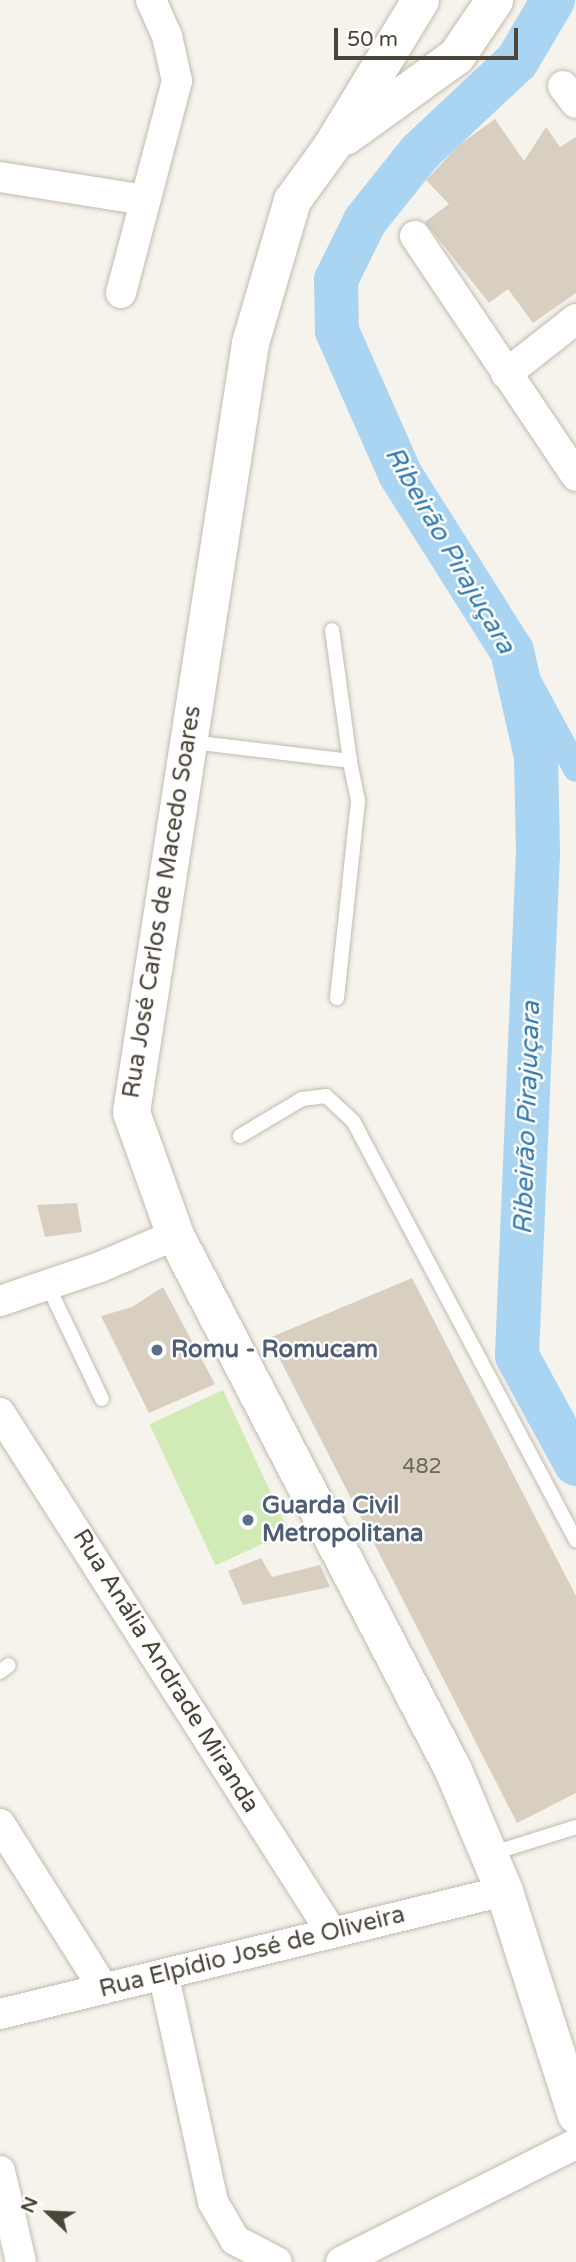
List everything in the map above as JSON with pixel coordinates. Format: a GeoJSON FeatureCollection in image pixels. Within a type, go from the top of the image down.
{"type":"FeatureCollection","features":[{"type":"Feature","properties":{"kind":"street"},"geometry":{"type":"LineString","coordinates":[[121,293],[177,81],[172,48],[151,0]]}},
{"type":"Feature","properties":{"kind":"street","name":"Rua José Carlos de Macedo Soares"},"geometry":{"type":"LineString","coordinates":[[420,0],[332,145],[292,200],[250,343],[186,741],[131,1112],[175,1235],[453,1770],[503,1891],[568,2064],[576,2115]]}},
{"type":"Feature","properties":{"kind":"street","name":"Rua José Carlos de Macedo Soares"},"geometry":{"type":"LineString","coordinates":[[332,145],[435,73],[474,36],[494,0]]}},
{"type":"Feature","properties":{"kind":"street"},"geometry":{"type":"LineString","coordinates":[[399,38],[398,64],[412,72],[435,73]]}},
{"type":"Feature","properties":{"kind":"street"},"geometry":{"type":"LineString","coordinates":[[0,177],[145,200]]}},
{"type":"Feature","properties":{"kind":"street"},"geometry":{"type":"LineString","coordinates":[[415,236],[576,476]]}},
{"type":"Feature","properties":{"kind":"street"},"geometry":{"type":"LineString","coordinates":[[506,374],[576,319]]}},
{"type":"Feature","properties":{"kind":"street"},"geometry":{"type":"LineString","coordinates":[[0,1301],[48,1286],[175,1235]]}},
{"type":"Feature","properties":{"kind":"street","name":"Rua Anália Andrade Miranda"},"geometry":{"type":"LineString","coordinates":[[0,1413],[330,1930]]}},
{"type":"Feature","properties":{"kind":"street"},"geometry":{"type":"LineString","coordinates":[[0,1824],[104,1989]]}},
{"type":"Feature","properties":{"kind":"street","name":"Rua Elpídio José de Oliveira"},"geometry":{"type":"LineString","coordinates":[[0,2014],[164,1977],[330,1930],[503,1891]]}},
{"type":"Feature","properties":{"kind":"street"},"geometry":{"type":"LineString","coordinates":[[164,1977],[213,2202],[234,2240],[277,2262]]}},
{"type":"Feature","properties":{"kind":"street"},"geometry":{"type":"LineString","coordinates":[[341,2262],[576,2144]]}},
{"type":"Feature","properties":{"kind":"street"},"geometry":{"type":"LineString","coordinates":[[0,2171],[22,2262]]}},
{"type":"Feature","properties":{"kind":"lane"},"geometry":{"type":"LineString","coordinates":[[332,630],[358,800],[337,998]]}},
{"type":"Feature","properties":{"kind":"lane"},"geometry":{"type":"LineString","coordinates":[[186,741],[350,761]]}},
{"type":"Feature","properties":{"kind":"lane"},"geometry":{"type":"LineString","coordinates":[[240,1136],[302,1099],[326,1096],[353,1121],[576,1540]]}},
{"type":"Feature","properties":{"kind":"lane"},"geometry":{"type":"LineString","coordinates":[[48,1286],[102,1399]]}},
{"type":"Feature","properties":{"kind":"lane"},"geometry":{"type":"LineString","coordinates":[[488,1854],[576,1827]]}},
{"type":"Feature","properties":{"kind":"green space"},"geometry":{"type":"Polygon","coordinates":[[[223,1390],[289,1531],[216,1566],[150,1424],[223,1390]]]}},
{"type":"Feature","properties":{"kind":"building"},"geometry":{"type":"Polygon","coordinates":[[[495,119],[524,161],[546,127],[560,147],[576,137],[576,293],[533,323],[508,289],[489,303],[425,222],[449,204],[426,180],[459,145],[495,119]]]}},
{"type":"Feature","properties":{"kind":"building"},"geometry":{"type":"Polygon","coordinates":[[[77,1203],[82,1232],[45,1237],[37,1205],[77,1203]]]}},
{"type":"Feature","properties":{"kind":"building"},"geometry":{"type":"Polygon","coordinates":[[[412,1278],[576,1596],[576,1793],[517,1823],[269,1338],[412,1278]]]}},
{"type":"Feature","properties":{"kind":"building","name":"Romu - Romucam"},"geometry":{"type":"Polygon","coordinates":[[[163,1287],[215,1384],[149,1413],[101,1316],[132,1307],[163,1287]]]}},
{"type":"Feature","properties":{"kind":"building"},"geometry":{"type":"Polygon","coordinates":[[[261,1558],[272,1577],[320,1565],[330,1587],[243,1605],[228,1571],[261,1558]]]}},
{"type":"Feature","properties":{"kind":"waterway","name":"Ribeirão Pirajuçara"},"geometry":{"type":"LineString","coordinates":[[553,0],[517,61],[420,152],[365,221],[336,280],[337,331],[400,474],[512,651],[536,757],[538,852],[517,1356],[576,1464]]}},
{"type":"Feature","properties":{"kind":"waterway"},"geometry":{"type":"LineString","coordinates":[[512,651],[576,769]]}},
{"type":"Feature","properties":{"kind":"place","name":"Romu - Romucam"},"geometry":{"type":"Point","coordinates":[157,1350]}},
{"type":"Feature","properties":{"kind":"place","name":"Guarda Civil Metropolitana"},"geometry":{"type":"Point","coordinates":[248,1520]}}]}
